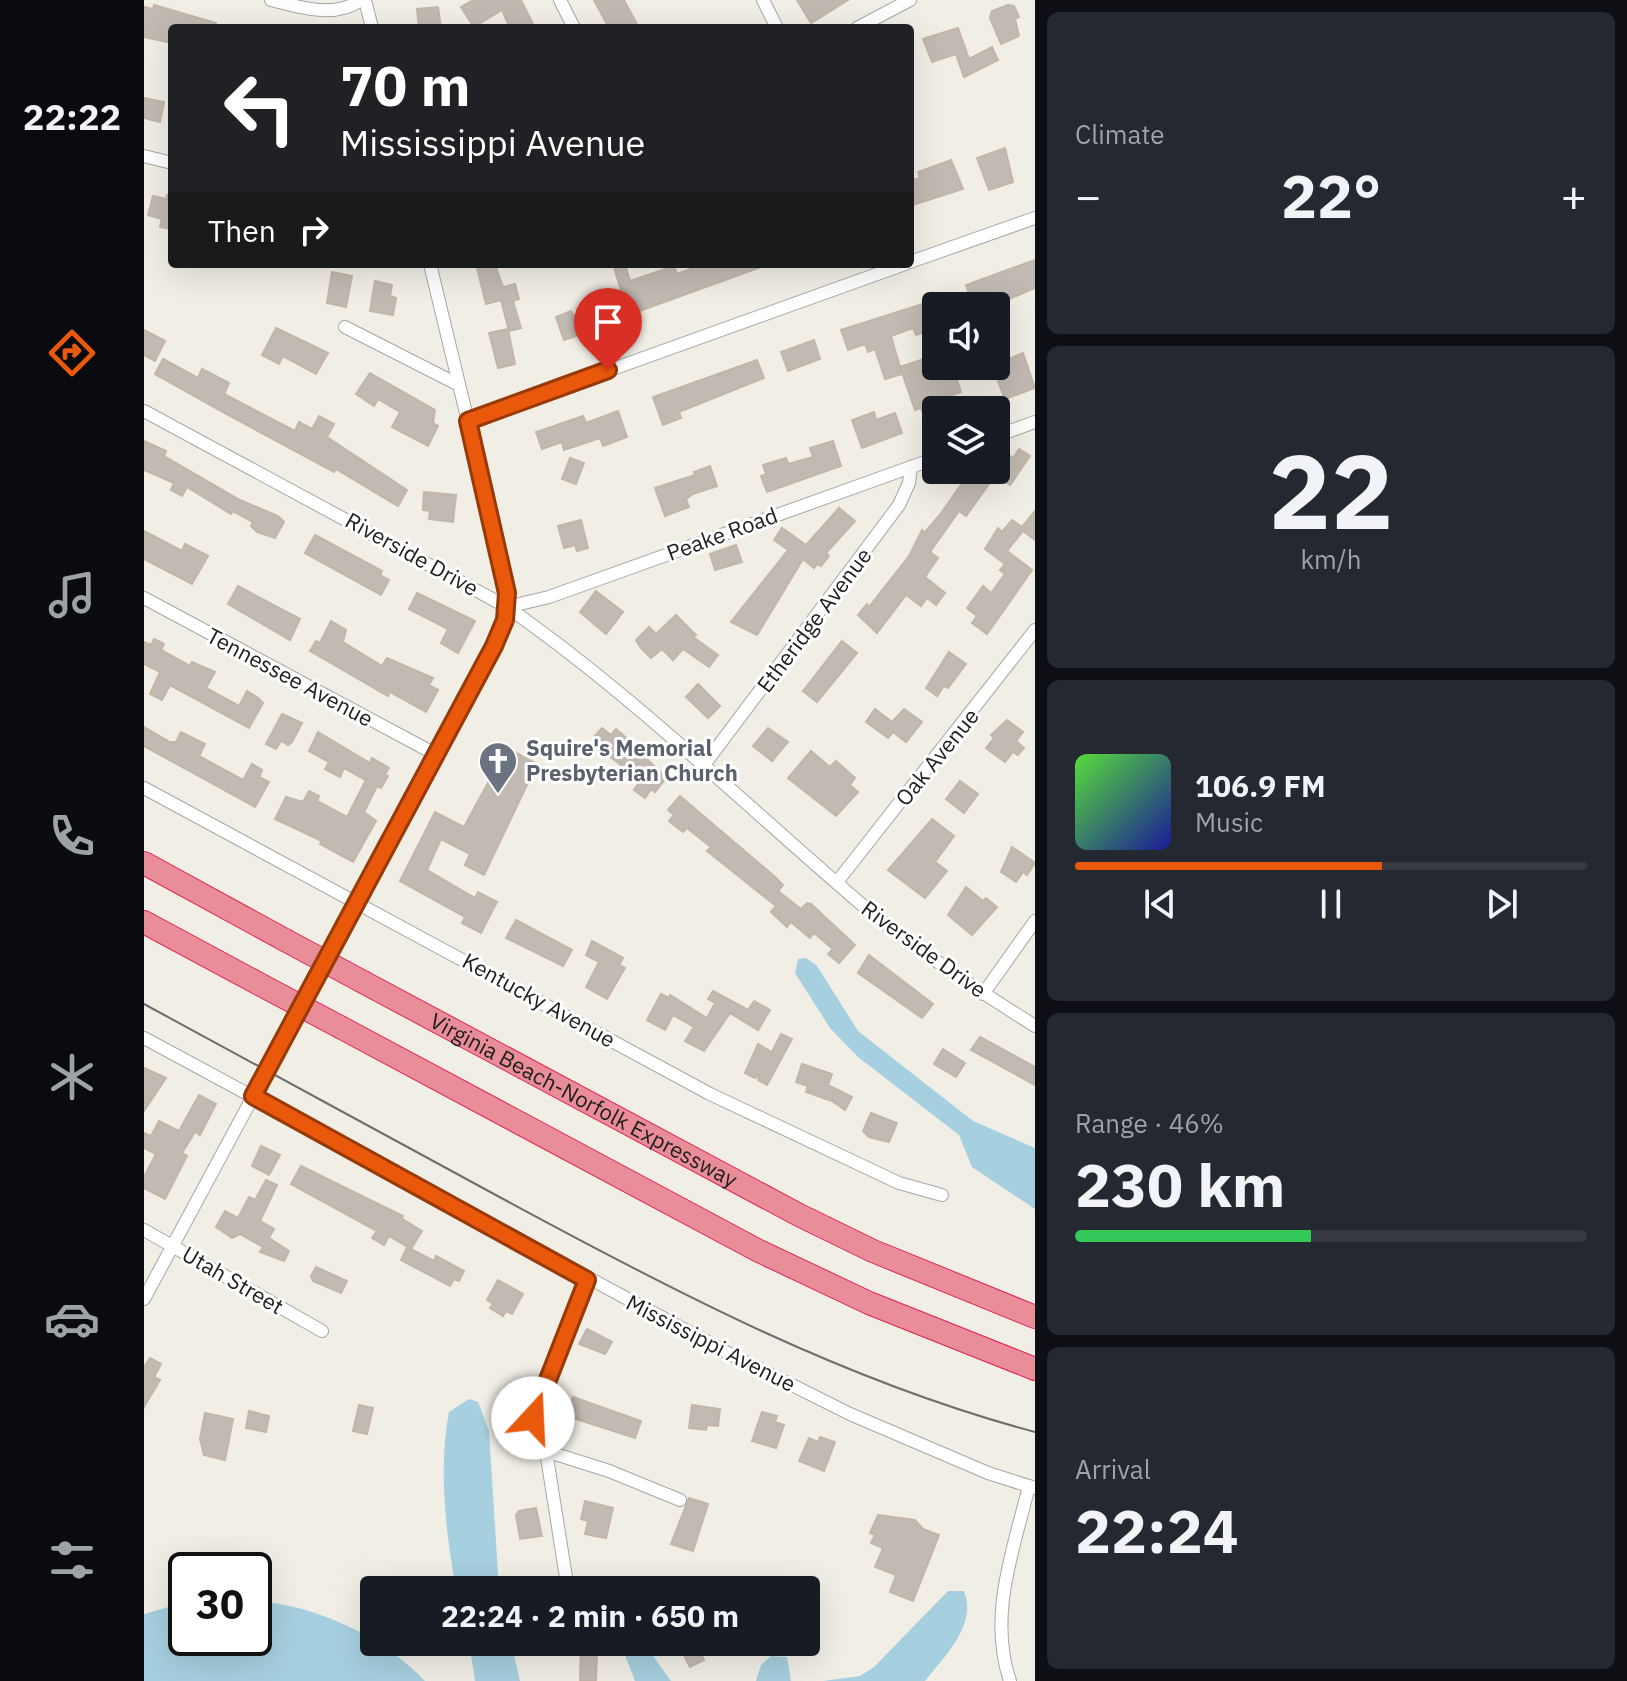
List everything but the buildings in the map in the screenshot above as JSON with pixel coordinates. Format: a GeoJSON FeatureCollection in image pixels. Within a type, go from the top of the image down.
{"type":"FeatureCollection","features":[{"type":"Feature","properties":{"kind":"highway","name":"Virginia Beach-Norfolk Expressway"},"geometry":{"type":"LineString","coordinates":[[144,863],[799,1215],[873,1251],[1035,1317]]}},
{"type":"Feature","properties":{"kind":"highway"},"geometry":{"type":"LineString","coordinates":[[144,922],[757,1250],[883,1309],[1035,1369]]}},
{"type":"Feature","properties":{"kind":"street"},"geometry":{"type":"LineString","coordinates":[[271,0],[329,11],[363,0],[371,24]]}},
{"type":"Feature","properties":{"kind":"street"},"geometry":{"type":"LineString","coordinates":[[560,0],[572,24]]}},
{"type":"Feature","properties":{"kind":"street"},"geometry":{"type":"LineString","coordinates":[[763,0],[775,24]]}},
{"type":"Feature","properties":{"kind":"street"},"geometry":{"type":"LineString","coordinates":[[865,24],[910,0]]}},
{"type":"Feature","properties":{"kind":"street"},"geometry":{"type":"LineString","coordinates":[[144,156],[168,162]]}},
{"type":"Feature","properties":{"kind":"street"},"geometry":{"type":"LineString","coordinates":[[914,261],[1035,218]]}},
{"type":"Feature","properties":{"kind":"street"},"geometry":{"type":"LineString","coordinates":[[144,1299],[437,755],[494,646],[507,607],[507,593],[431,268]]}},
{"type":"Feature","properties":{"kind":"street"},"geometry":{"type":"LineString","coordinates":[[468,421],[894,268]]}},
{"type":"Feature","properties":{"kind":"street"},"geometry":{"type":"LineString","coordinates":[[345,327],[459,385]]}},
{"type":"Feature","properties":{"kind":"street","name":"Riverside Drive"},"geometry":{"type":"LineString","coordinates":[[144,411],[507,607],[553,639],[704,765],[837,882],[983,994],[1035,1026]]}},
{"type":"Feature","properties":{"kind":"street"},"geometry":{"type":"LineString","coordinates":[[1010,431],[1035,422]]}},
{"type":"Feature","properties":{"kind":"street","name":"Peake Road"},"geometry":{"type":"LineString","coordinates":[[507,607],[549,597],[922,463]]}},
{"type":"Feature","properties":{"kind":"street","name":"Etheridge Avenue"},"geometry":{"type":"LineString","coordinates":[[704,765],[899,505],[909,483],[911,467]]}},
{"type":"Feature","properties":{"kind":"street","name":"Tennessee Avenue"},"geometry":{"type":"LineString","coordinates":[[144,598],[437,755]]}},
{"type":"Feature","properties":{"kind":"street","name":"Oak Avenue"},"geometry":{"type":"LineString","coordinates":[[837,882],[1035,630]]}},
{"type":"Feature","properties":{"kind":"street","name":"Kentucky Avenue"},"geometry":{"type":"LineString","coordinates":[[144,788],[710,1094],[899,1183],[942,1195]]}},
{"type":"Feature","properties":{"kind":"street"},"geometry":{"type":"LineString","coordinates":[[983,994],[1035,921]]}},
{"type":"Feature","properties":{"kind":"street","name":"Mississippi Avenue"},"geometry":{"type":"LineString","coordinates":[[144,1038],[587,1280],[850,1414],[988,1473],[1032,1487]]}},
{"type":"Feature","properties":{"kind":"street","name":"Utah Street"},"geometry":{"type":"LineString","coordinates":[[144,1230],[322,1331]]}},
{"type":"Feature","properties":{"kind":"street"},"geometry":{"type":"LineString","coordinates":[[566,1576],[546,1451],[534,1423],[533,1408],[587,1280]]}},
{"type":"Feature","properties":{"kind":"street"},"geometry":{"type":"LineString","coordinates":[[546,1451],[609,1471],[680,1500]]}},
{"type":"Feature","properties":{"kind":"street"},"geometry":{"type":"LineString","coordinates":[[1010,1681],[999,1632],[1004,1587],[1032,1487]]}},
{"type":"Feature","properties":{"kind":"water"},"geometry":{"type":"Polygon","coordinates":[[[806,958],[817,966],[858,1031],[973,1121],[1035,1148],[1035,1209],[972,1167],[959,1135],[858,1057],[830,1028],[795,973],[798,959],[806,958]]]}},
{"type":"Feature","properties":{"kind":"water"},"geometry":{"type":"Polygon","coordinates":[[[469,1399],[478,1402],[489,1431],[498,1576],[453,1576],[445,1501],[444,1456],[449,1412],[469,1399]]]}},
{"type":"Feature","properties":{"kind":"water"},"geometry":{"type":"Polygon","coordinates":[[[948,1591],[964,1591],[967,1603],[963,1628],[925,1681],[823,1681],[860,1676],[874,1667],[948,1591]]]}},
{"type":"Feature","properties":{"kind":"water"},"geometry":{"type":"Polygon","coordinates":[[[272,1603],[301,1609],[360,1632],[360,1656],[397,1656],[425,1681],[144,1681],[144,1614],[168,1607],[168,1656],[272,1656],[272,1603]]]}},
{"type":"Feature","properties":{"kind":"water"},"geometry":{"type":"Polygon","coordinates":[[[471,1656],[514,1656],[520,1681],[475,1681],[471,1656]]]}},
{"type":"Feature","properties":{"kind":"water"},"geometry":{"type":"Polygon","coordinates":[[[625,1656],[653,1656],[671,1681],[635,1681],[625,1656]]]}},
{"type":"Feature","properties":{"kind":"water"},"geometry":{"type":"Polygon","coordinates":[[[771,1656],[787,1657],[791,1681],[756,1681],[761,1665],[771,1656]]]}},
{"type":"Feature","properties":{"kind":"tram line"},"geometry":{"type":"LineString","coordinates":[[144,1004],[698,1301],[897,1388],[1035,1432]]}},
{"type":"Feature","properties":{"kind":"place","name":"Squire's Memorial Presbyterian Church"},"geometry":{"type":"Point","coordinates":[498,795]}},
{"type":"Feature","properties":{"kind":"route"},"geometry":{"type":"LineString","coordinates":[[533,1418],[533,1408],[572,1323],[587,1280],[253,1096],[452,728],[505,620],[507,593],[468,421],[608,370]]}}]}
